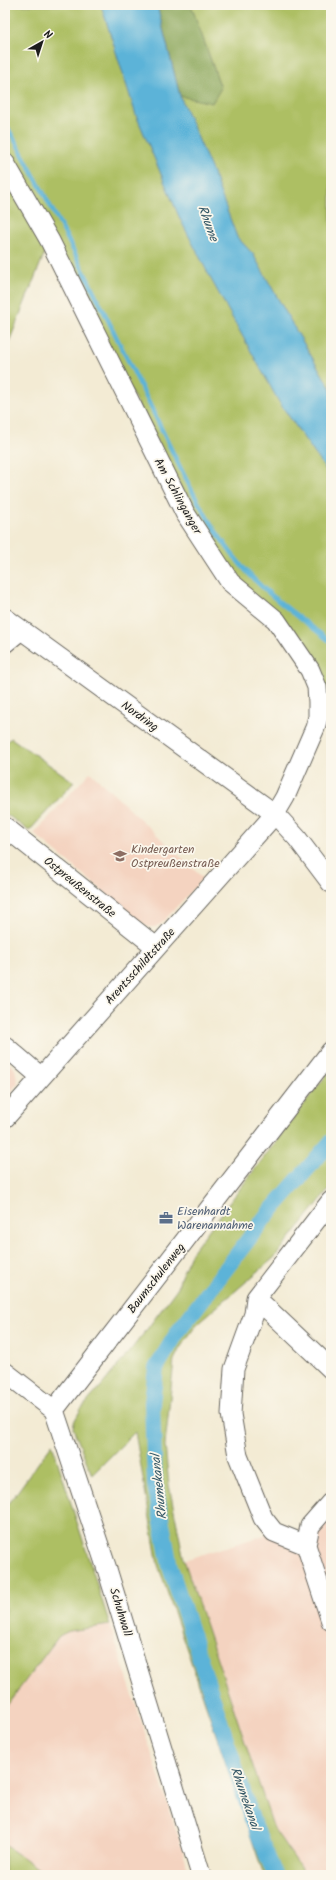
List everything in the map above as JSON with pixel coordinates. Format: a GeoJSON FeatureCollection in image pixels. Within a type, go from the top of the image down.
{"type":"FeatureCollection","features":[{"type":"Feature","properties":{"kind":"street","name":"Am Schlinganger"},"geometry":{"type":"LineString","coordinates":[[5,163],[50,242],[185,513],[230,582],[276,620],[310,670],[316,687],[318,717],[315,728],[286,797],[275,814]]}},
{"type":"Feature","properties":{"kind":"street","name":"Nordring"},"geometry":{"type":"LineString","coordinates":[[5,618],[275,814],[297,838],[331,883]]}},
{"type":"Feature","properties":{"kind":"street"},"geometry":{"type":"LineString","coordinates":[[5,643],[21,630]]}},
{"type":"Feature","properties":{"kind":"street","name":"Arentsschildtstraße"},"geometry":{"type":"LineString","coordinates":[[5,1118],[275,814]]}},
{"type":"Feature","properties":{"kind":"street","name":"Ostpreußenstraße"},"geometry":{"type":"LineString","coordinates":[[5,827],[156,947]]}},
{"type":"Feature","properties":{"kind":"street"},"geometry":{"type":"LineString","coordinates":[[5,1046],[41,1077]]}},
{"type":"Feature","properties":{"kind":"street","name":"Baumschulenweg"},"geometry":{"type":"LineString","coordinates":[[54,1410],[331,1052]]}},
{"type":"Feature","properties":{"kind":"street"},"geometry":{"type":"LineString","coordinates":[[306,1544],[274,1532],[264,1518],[238,1456],[231,1414],[234,1369],[254,1314],[256,1298],[331,1201]]}},
{"type":"Feature","properties":{"kind":"street"},"geometry":{"type":"LineString","coordinates":[[256,1298],[331,1370]]}},
{"type":"Feature","properties":{"kind":"street"},"geometry":{"type":"LineString","coordinates":[[5,1372],[54,1410]]}},
{"type":"Feature","properties":{"kind":"street","name":"Schuhwall"},"geometry":{"type":"LineString","coordinates":[[54,1410],[112,1584],[201,1875]]}},
{"type":"Feature","properties":{"kind":"street"},"geometry":{"type":"LineString","coordinates":[[331,1502],[310,1526],[306,1544],[331,1621]]}},
{"type":"Feature","properties":{"kind":"shaded area","name":"Kindergarten Ostpreußenstraße"},"geometry":{"type":"Polygon","coordinates":[[[90,772],[203,878],[161,924],[155,927],[148,927],[142,923],[34,834],[90,772]]]}},
{"type":"Feature","properties":{"kind":"shaded area"},"geometry":{"type":"Polygon","coordinates":[[[5,1060],[15,1069],[18,1083],[5,1098],[5,1060]]]}},
{"type":"Feature","properties":{"kind":"shaded area"},"geometry":{"type":"Polygon","coordinates":[[[331,1501],[331,1875],[306,1875],[274,1829],[184,1560],[274,1532],[306,1544],[331,1501]]]}},
{"type":"Feature","properties":{"kind":"shaded area"},"geometry":{"type":"Polygon","coordinates":[[[110,1625],[190,1875],[47,1875],[5,1845],[5,1708],[59,1636],[69,1631],[110,1625]]]}},
{"type":"Feature","properties":{"kind":"green space"},"geometry":{"type":"Polygon","coordinates":[[[5,5],[331,5],[331,695],[327,699],[313,656],[297,634],[278,615],[234,580],[214,552],[36,207],[5,152],[5,5]]]}},
{"type":"Feature","properties":{"kind":"green space"},"geometry":{"type":"Polygon","coordinates":[[[157,5],[191,5],[221,88],[212,103],[180,96],[157,5]]]}},
{"type":"Feature","properties":{"kind":"green space"},"geometry":{"type":"Polygon","coordinates":[[[5,179],[47,247],[5,352],[5,179]]]}},
{"type":"Feature","properties":{"kind":"green space"},"geometry":{"type":"Polygon","coordinates":[[[11,738],[74,782],[29,831],[5,813],[5,744],[11,738]]]}},
{"type":"Feature","properties":{"kind":"green space"},"geometry":{"type":"Polygon","coordinates":[[[331,1069],[331,1187],[275,1257],[197,1324],[180,1348],[174,1360],[165,1445],[169,1485],[184,1560],[274,1829],[306,1875],[264,1875],[158,1565],[135,1432],[92,1475],[73,1428],[74,1422],[81,1409],[145,1332],[178,1287],[181,1276],[192,1252],[331,1069]]]}},
{"type":"Feature","properties":{"kind":"green space"},"geometry":{"type":"Polygon","coordinates":[[[52,1444],[110,1625],[69,1631],[59,1636],[5,1708],[5,1509],[52,1444]]]}},
{"type":"Feature","properties":{"kind":"green space"},"geometry":{"type":"Polygon","coordinates":[[[5,1845],[47,1875],[5,1875],[5,1845]]]}},
{"type":"Feature","properties":{"kind":"water","name":"Rhume"},"geometry":{"type":"Polygon","coordinates":[[[101,5],[157,5],[180,96],[213,173],[237,237],[253,254],[331,389],[331,477],[279,402],[212,281],[180,219],[136,115],[101,5]]]}},
{"type":"Feature","properties":{"kind":"waterway"},"geometry":{"type":"LineString","coordinates":[[5,123],[60,224],[188,483],[212,526],[241,565],[261,586],[284,606],[331,642]]}},
{"type":"Feature","properties":{"kind":"waterway","name":"Rhumekanal"},"geometry":{"type":"LineString","coordinates":[[275,1875],[252,1819],[170,1567],[155,1485],[152,1403],[156,1368],[177,1333],[267,1215],[331,1142]]}},
{"type":"Feature","properties":{"kind":"place","name":"Kindergarten Ostpreußenstraße"},"geometry":{"type":"Point","coordinates":[120,856]}},
{"type":"Feature","properties":{"kind":"place","name":"Eisenhardt Warenannahme"},"geometry":{"type":"Point","coordinates":[166,1218]}}]}
